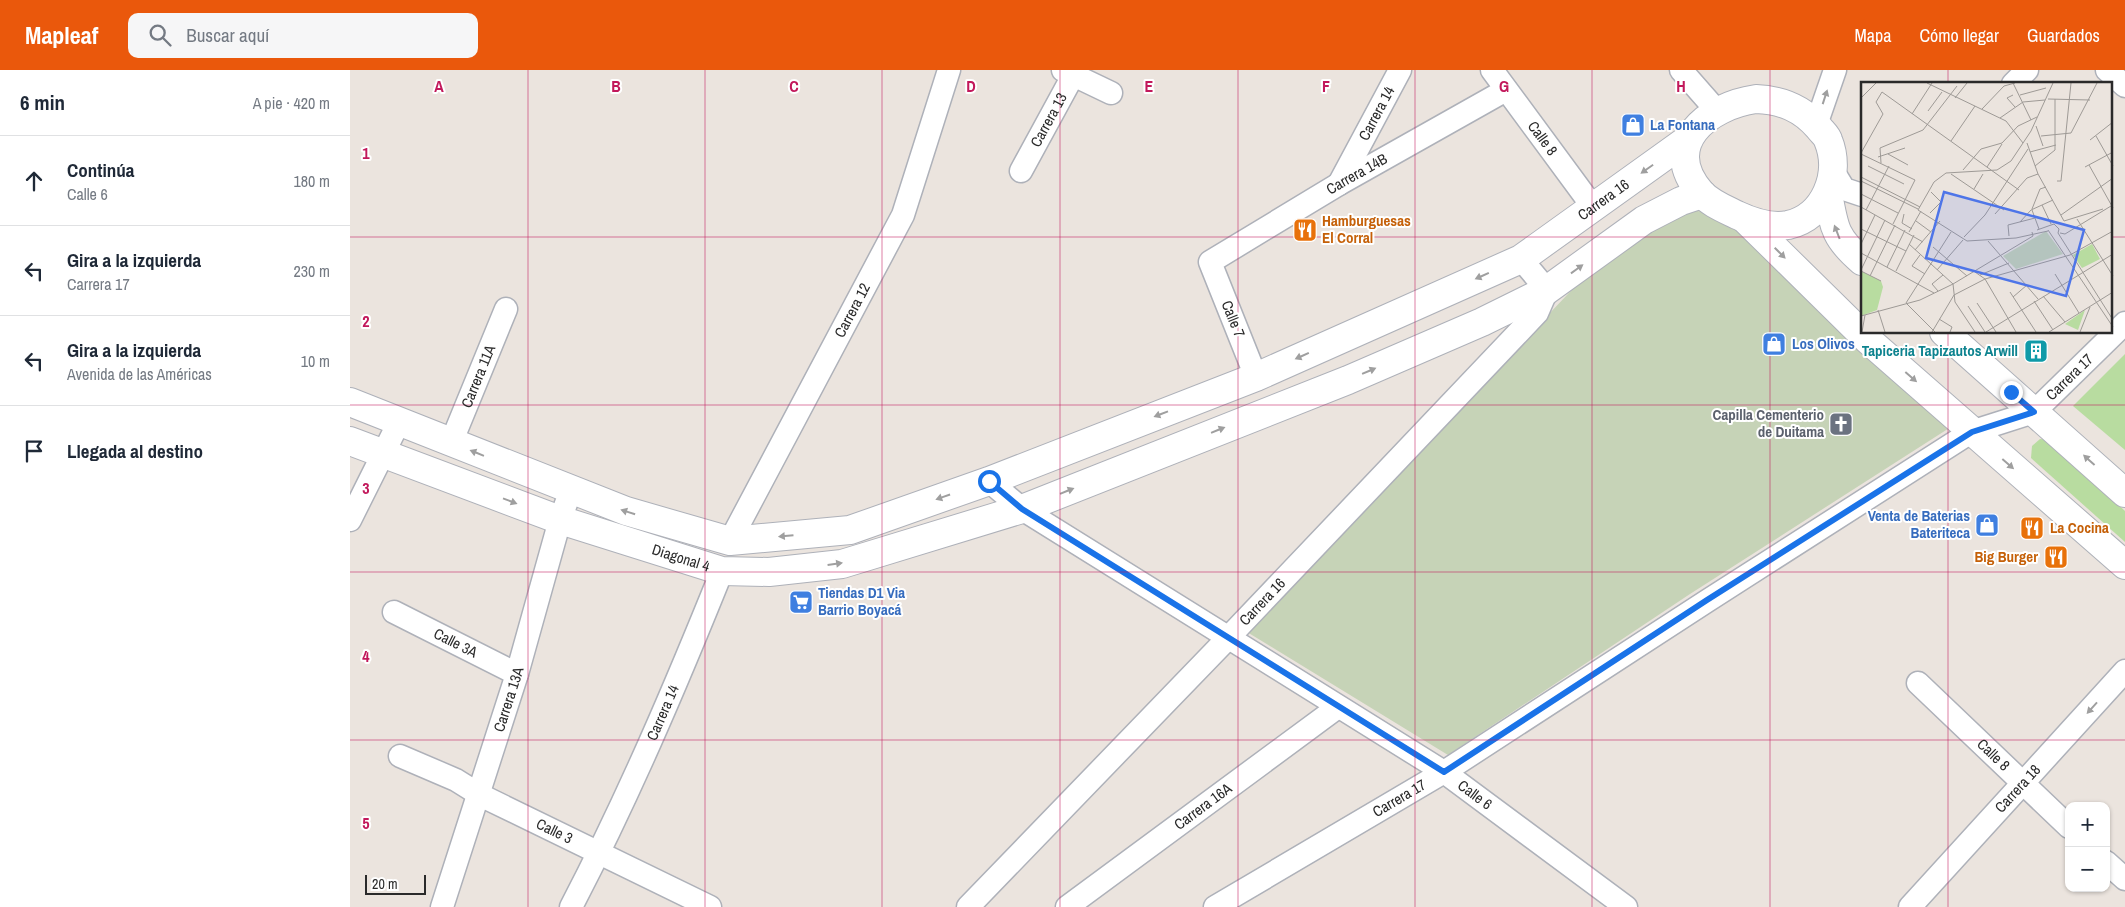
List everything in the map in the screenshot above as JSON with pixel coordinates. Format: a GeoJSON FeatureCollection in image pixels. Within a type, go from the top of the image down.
{"type":"FeatureCollection","features":[{"type":"Feature","properties":{"kind":"main road"},"geometry":{"type":"LineString","coordinates":[[1830,182],[1820,206],[1803,220],[1787,225],[1766,225],[1745,219],[1702,194],[1686,167],[1687,140],[1702,122],[1717,111],[1744,101],[1774,100],[1791,105],[1816,125],[1828,139],[1830,182],[1836,231],[1843,244],[1861,260]]}},
{"type":"Feature","properties":{"kind":"main road","name":"Carrera 16"},"geometry":{"type":"LineString","coordinates":[[989,481],[1256,377],[1521,259],[1687,140]]}},
{"type":"Feature","properties":{"kind":"main road","name":"Carrera 16"},"geometry":{"type":"LineString","coordinates":[[1022,509],[1348,380],[1482,322],[1548,290],[1644,220],[1681,201],[1702,194]]}},
{"type":"Feature","properties":{"kind":"main road"},"geometry":{"type":"LineString","coordinates":[[1745,219],[1861,333]]}},
{"type":"Feature","properties":{"kind":"main road"},"geometry":{"type":"LineString","coordinates":[[1862,334],[2125,565]]}},
{"type":"Feature","properties":{"kind":"main road"},"geometry":{"type":"LineString","coordinates":[[1946,334],[2125,493]]}},
{"type":"Feature","properties":{"kind":"main road","name":"Diagonal 4"},"geometry":{"type":"LineString","coordinates":[[350,402],[626,511],[730,541],[850,530],[989,481]]}},
{"type":"Feature","properties":{"kind":"main road","name":"Diagonal 4"},"geometry":{"type":"LineString","coordinates":[[350,441],[560,520],[722,571],[769,572],[842,564],[1022,509]]}},
{"type":"Feature","properties":{"kind":"street","name":"Carrera 12"},"geometry":{"type":"LineString","coordinates":[[730,541],[903,215],[949,70]]}},
{"type":"Feature","properties":{"kind":"street","name":"Carrera 14"},"geometry":{"type":"LineString","coordinates":[[1339,184],[1400,70]]}},
{"type":"Feature","properties":{"kind":"street","name":"Calle 8"},"geometry":{"type":"LineString","coordinates":[[1492,70],[1593,207]]}},
{"type":"Feature","properties":{"kind":"street"},"geometry":{"type":"LineString","coordinates":[[1681,70],[1717,111]]}},
{"type":"Feature","properties":{"kind":"street"},"geometry":{"type":"LineString","coordinates":[[1816,125],[1835,70]]}},
{"type":"Feature","properties":{"kind":"street"},"geometry":{"type":"LineString","coordinates":[[2015,82],[2027,70]]}},
{"type":"Feature","properties":{"kind":"street"},"geometry":{"type":"LineString","coordinates":[[2107,70],[2125,86]]}},
{"type":"Feature","properties":{"kind":"street"},"geometry":{"type":"LineString","coordinates":[[1070,71],[1111,93]]}},
{"type":"Feature","properties":{"kind":"street","name":"Carrera 13"},"geometry":{"type":"LineString","coordinates":[[1021,171],[1070,71]]}},
{"type":"Feature","properties":{"kind":"street","name":"Carrera 14B"},"geometry":{"type":"LineString","coordinates":[[1210,262],[1339,184],[1506,90]]}},
{"type":"Feature","properties":{"kind":"street"},"geometry":{"type":"LineString","coordinates":[[1830,182],[1861,195]]}},
{"type":"Feature","properties":{"kind":"street"},"geometry":{"type":"LineString","coordinates":[[1521,259],[1548,290]]}},
{"type":"Feature","properties":{"kind":"street","name":"Calle 7"},"geometry":{"type":"LineString","coordinates":[[1210,262],[1256,377]]}},
{"type":"Feature","properties":{"kind":"street","name":"Carrera 16"},"geometry":{"type":"LineString","coordinates":[[968,907],[1228,638],[1537,313],[1548,290]]}},
{"type":"Feature","properties":{"kind":"street","name":"Carrera 11A"},"geometry":{"type":"LineString","coordinates":[[451,443],[506,309]]}},
{"type":"Feature","properties":{"kind":"street","name":"Carrera 17"},"geometry":{"type":"LineString","coordinates":[[1215,907],[1444,772],[1707,600],[1972,432],[2034,412],[2125,323]]}},
{"type":"Feature","properties":{"kind":"street"},"geometry":{"type":"LineString","coordinates":[[350,520],[398,422]]}},
{"type":"Feature","properties":{"kind":"street","name":"Calle 6"},"geometry":{"type":"LineString","coordinates":[[989,481],[1022,509],[1444,772],[1620,905]]}},
{"type":"Feature","properties":{"kind":"street","name":"Carrera 13A"},"geometry":{"type":"LineString","coordinates":[[442,907],[518,674],[570,490]]}},
{"type":"Feature","properties":{"kind":"street","name":"Carrera 14"},"geometry":{"type":"LineString","coordinates":[[571,907],[599,853],[665,712],[722,571]]}},
{"type":"Feature","properties":{"kind":"street","name":"Calle 3A"},"geometry":{"type":"LineString","coordinates":[[394,612],[518,674]]}},
{"type":"Feature","properties":{"kind":"street","name":"Carrera 18"},"geometry":{"type":"LineString","coordinates":[[1910,907],[2125,672]]}},
{"type":"Feature","properties":{"kind":"street","name":"Calle 8"},"geometry":{"type":"LineString","coordinates":[[1918,683],[2065,823]]}},
{"type":"Feature","properties":{"kind":"street","name":"Carrera 16A"},"geometry":{"type":"LineString","coordinates":[[1067,907],[1338,707]]}},
{"type":"Feature","properties":{"kind":"street","name":"Calle 3"},"geometry":{"type":"LineString","coordinates":[[400,756],[456,780],[480,795],[710,907]]}},
{"type":"Feature","properties":{"kind":"street"},"geometry":{"type":"LineString","coordinates":[[2110,866],[2125,879]]}},
{"type":"Feature","properties":{"kind":"green space"},"geometry":{"type":"Polygon","coordinates":[[[1685,209],[1717,214],[1762,250],[1954,425],[1690,594],[1448,755],[1247,632],[1585,276],[1685,209]]]}},
{"type":"Feature","properties":{"kind":"green space"},"geometry":{"type":"Polygon","coordinates":[[[2125,354],[2125,450],[2073,406],[2125,354]]]}},
{"type":"Feature","properties":{"kind":"green space"},"geometry":{"type":"Polygon","coordinates":[[[2040,439],[2050,440],[2125,511],[2125,542],[2031,458],[2032,446],[2040,439]]]}},
{"type":"Feature","properties":{"kind":"place","name":"La Fontana"},"geometry":{"type":"Point","coordinates":[1633,125]}},
{"type":"Feature","properties":{"kind":"place","name":"Hamburguesas El Corral"},"geometry":{"type":"Point","coordinates":[1305,230]}},
{"type":"Feature","properties":{"kind":"place","name":"Los Olivos"},"geometry":{"type":"Point","coordinates":[1774,344]}},
{"type":"Feature","properties":{"kind":"place","name":"Tapiceria Tapizautos Arwill"},"geometry":{"type":"Point","coordinates":[2036,351]}},
{"type":"Feature","properties":{"kind":"place","name":"Capilla Cementerio de Duitama"},"geometry":{"type":"Point","coordinates":[1841,424]}},
{"type":"Feature","properties":{"kind":"place","name":"Venta de Baterias Bateriteca"},"geometry":{"type":"Point","coordinates":[1987,525]}},
{"type":"Feature","properties":{"kind":"place","name":"La Cocina"},"geometry":{"type":"Point","coordinates":[2032,528]}},
{"type":"Feature","properties":{"kind":"place","name":"Big Burger"},"geometry":{"type":"Point","coordinates":[2056,557]}},
{"type":"Feature","properties":{"kind":"place","name":"Tiendas D1 Via Barrio Boyacá"},"geometry":{"type":"Point","coordinates":[801,602]}},
{"type":"Feature","properties":{"kind":"route"},"geometry":{"type":"LineString","coordinates":[[989,481],[1022,509],[1444,772],[1707,600],[1972,432],[2034,412],[2011,392]]}}]}
